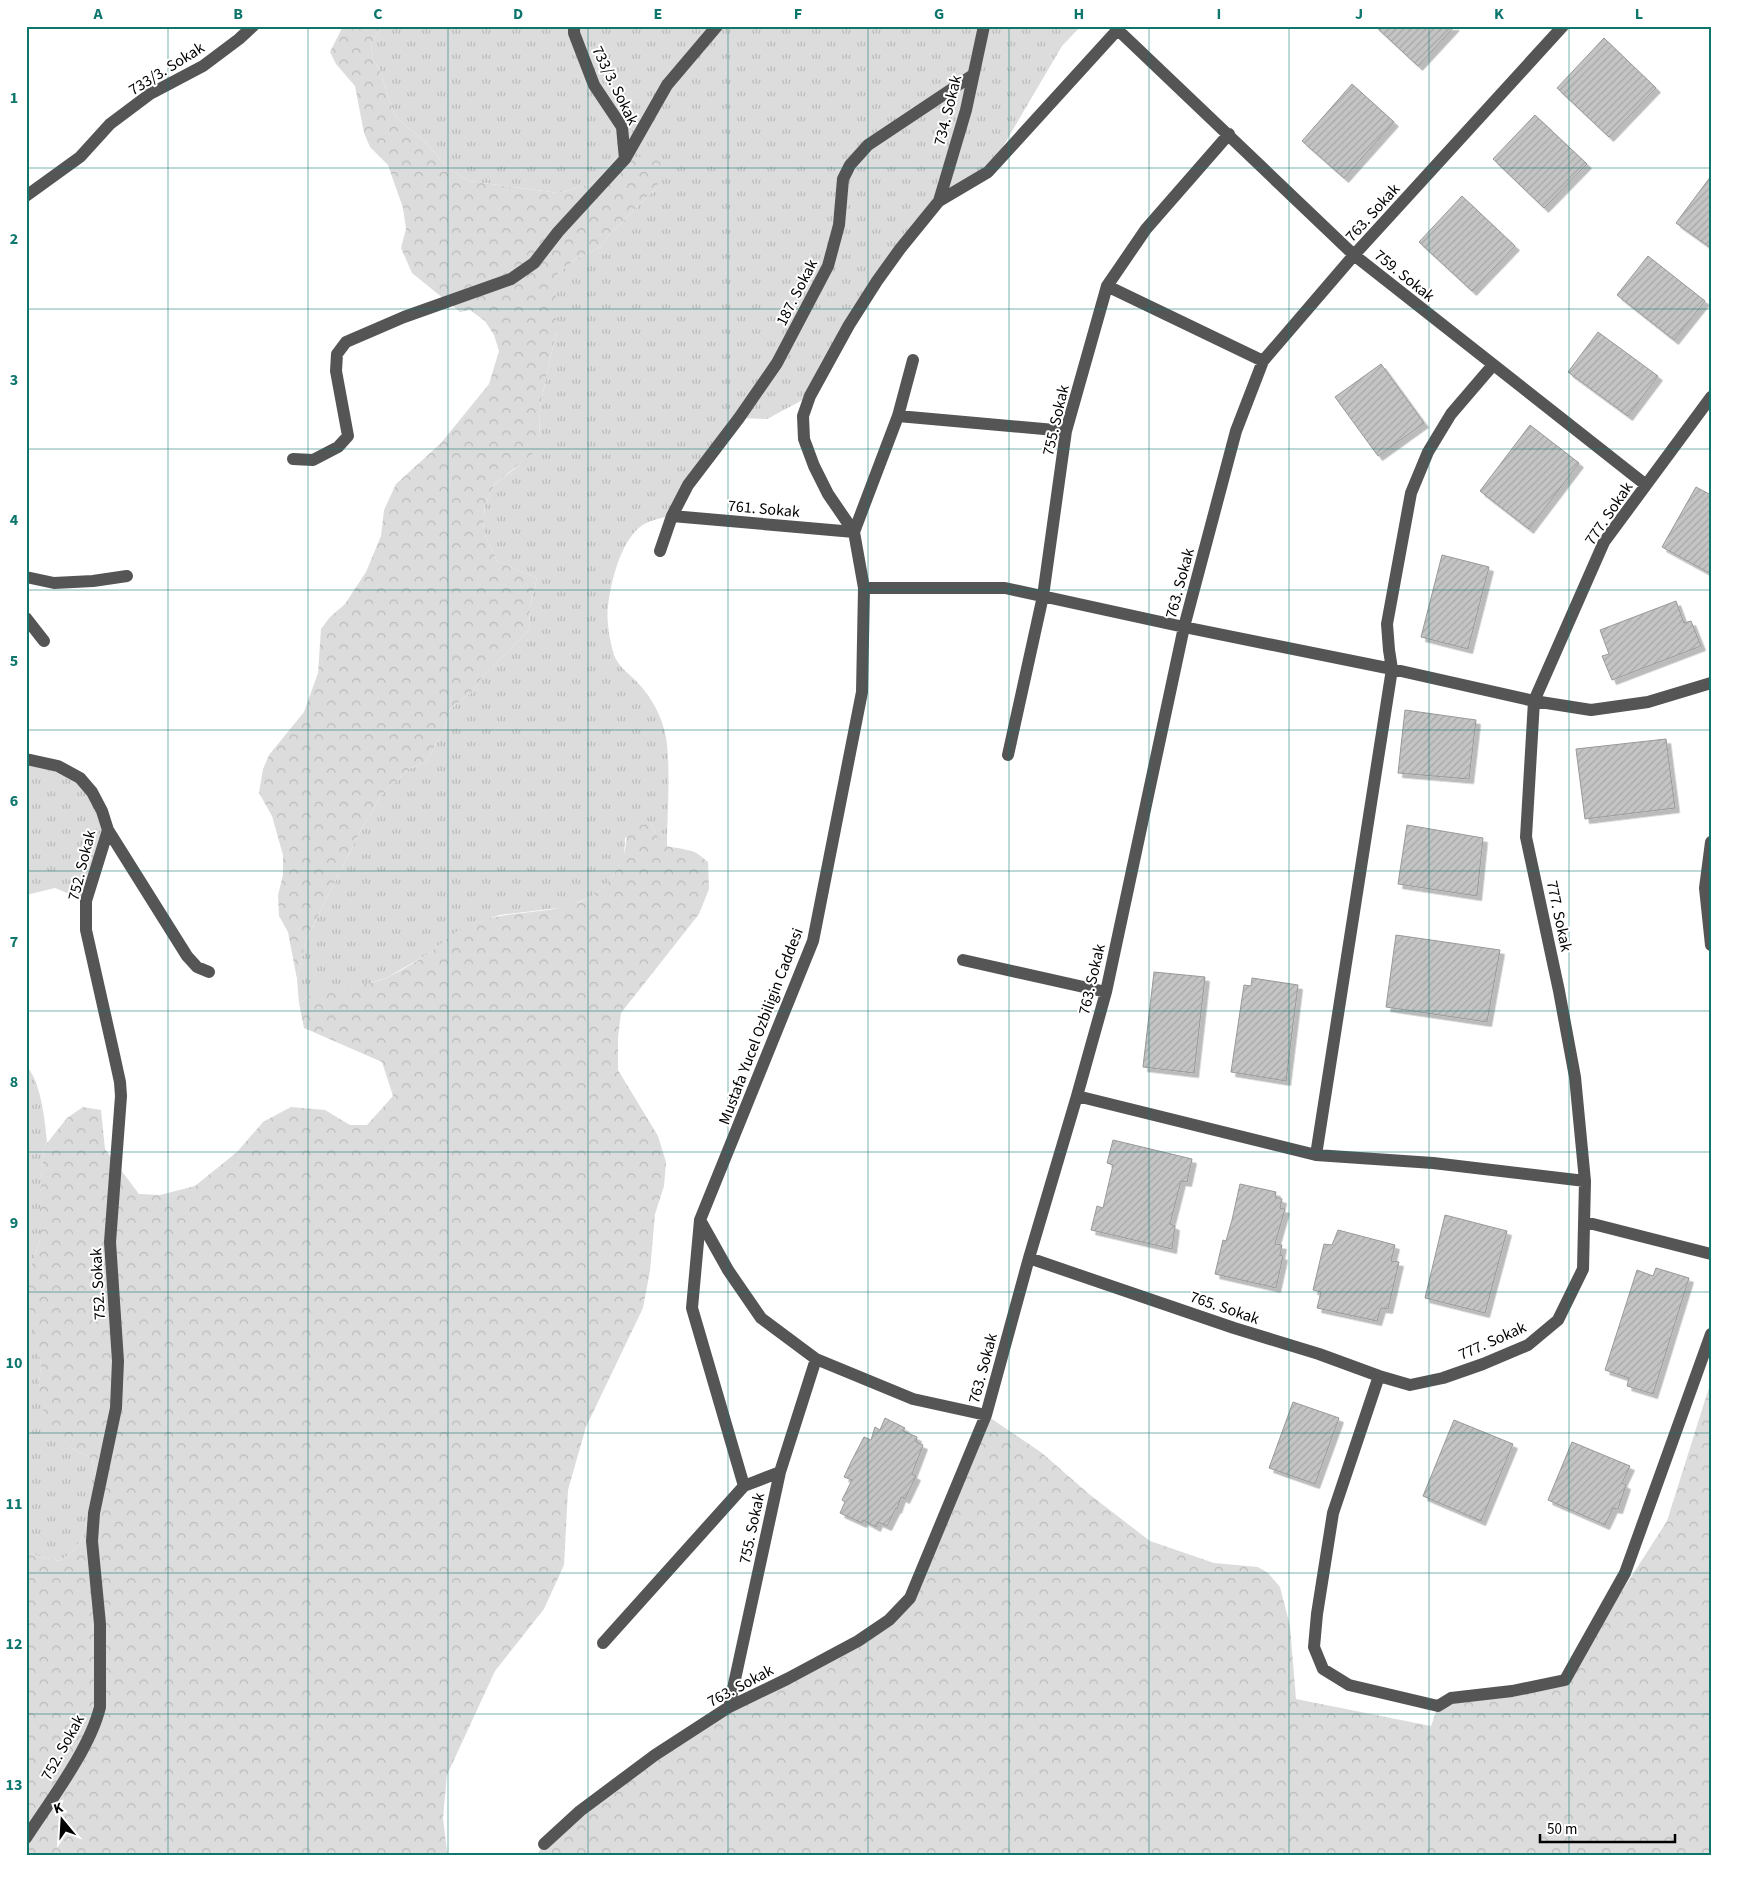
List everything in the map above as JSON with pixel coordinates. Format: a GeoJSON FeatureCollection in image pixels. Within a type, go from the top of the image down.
{"type":"FeatureCollection","features":[{"type":"Feature","properties":{"kind":"street","name":"733/3. Sokak"},"geometry":{"type":"LineString","coordinates":[[26,196],[80,157],[110,124],[150,94],[203,66],[253,26]]}},
{"type":"Feature","properties":{"kind":"street","name":"733/3. Sokak"},"geometry":{"type":"LineString","coordinates":[[574,26],[574,33],[594,85],[622,127],[625,158]]}},
{"type":"Feature","properties":{"kind":"street"},"geometry":{"type":"LineString","coordinates":[[294,459],[313,460],[338,447],[348,436],[336,371],[337,354],[346,342],[511,278],[534,263],[558,232],[625,158],[667,85],[717,26]]}},
{"type":"Feature","properties":{"kind":"street","name":"734. Sokak"},"geometry":{"type":"LineString","coordinates":[[940,202],[966,110],[984,26]]}},
{"type":"Feature","properties":{"kind":"street","name":"763. Sokak"},"geometry":{"type":"LineString","coordinates":[[544,1844],[580,1811],[655,1755],[729,1707],[858,1641],[889,1620],[910,1598],[986,1415],[1029,1258],[1077,1096],[1106,992],[1184,627],[1236,431],[1262,361],[1354,255],[1563,26]]}},
{"type":"Feature","properties":{"kind":"street"},"geometry":{"type":"LineString","coordinates":[[854,532],[828,494],[814,466],[804,439],[803,416],[810,396],[849,325],[900,249],[940,202],[988,172],[1120,28]]}},
{"type":"Feature","properties":{"kind":"street","name":"759. Sokak"},"geometry":{"type":"LineString","coordinates":[[1120,28],[1354,255],[1646,484]]}},
{"type":"Feature","properties":{"kind":"street","name":"187. Sokak"},"geometry":{"type":"LineString","coordinates":[[660,551],[672,516],[688,485],[777,364],[828,266],[838,225],[842,178],[850,165],[868,145],[973,75]]}},
{"type":"Feature","properties":{"kind":"street","name":"755. Sokak"},"geometry":{"type":"LineString","coordinates":[[1008,755],[1043,596],[1066,431],[1107,286],[1146,229],[1228,134]]}},
{"type":"Feature","properties":{"kind":"street"},"geometry":{"type":"LineString","coordinates":[[1107,286],[1262,361]]}},
{"type":"Feature","properties":{"kind":"street"},"geometry":{"type":"LineString","coordinates":[[854,532],[898,416],[913,360]]}},
{"type":"Feature","properties":{"kind":"street"},"geometry":{"type":"LineString","coordinates":[[1316,1155],[1392,668],[1388,650],[1388,624],[1412,493],[1428,452],[1451,414],[1493,365]]}},
{"type":"Feature","properties":{"kind":"street","name":"777. Sokak"},"geometry":{"type":"LineString","coordinates":[[1410,1385],[1443,1378],[1483,1364],[1528,1344],[1558,1320],[1583,1269],[1585,1181],[1575,1077],[1560,991],[1526,837],[1534,701],[1604,542],[1711,397]]}},
{"type":"Feature","properties":{"kind":"street"},"geometry":{"type":"LineString","coordinates":[[898,416],[1066,431]]}},
{"type":"Feature","properties":{"kind":"street","name":"761. Sokak"},"geometry":{"type":"LineString","coordinates":[[672,516],[854,532]]}},
{"type":"Feature","properties":{"kind":"street","name":"Mustafa Yucel Ozbiligin Caddesi"},"geometry":{"type":"LineString","coordinates":[[744,1486],[692,1308],[700,1220],[813,941],[862,692],[864,588],[854,532]]}},
{"type":"Feature","properties":{"kind":"street"},"geometry":{"type":"LineString","coordinates":[[26,577],[54,583],[92,581],[127,576]]}},
{"type":"Feature","properties":{"kind":"street"},"geometry":{"type":"LineString","coordinates":[[864,588],[1005,588],[1184,627],[1392,668],[1534,701],[1591,710],[1648,702],[1711,683]]}},
{"type":"Feature","properties":{"kind":"street"},"geometry":{"type":"LineString","coordinates":[[26,618],[44,642]]}},
{"type":"Feature","properties":{"kind":"street","name":"752. Sokak"},"geometry":{"type":"LineString","coordinates":[[26,758],[58,766],[80,778],[92,792],[102,811],[108,830],[86,901],[86,930],[120,1082],[110,1242],[118,1361],[116,1408],[94,1513],[92,1541],[100,1624],[100,1707],[87,1740],[26,1838]]}},
{"type":"Feature","properties":{"kind":"street"},"geometry":{"type":"LineString","coordinates":[[108,830],[187,956],[197,967],[209,972]]}},
{"type":"Feature","properties":{"kind":"street"},"geometry":{"type":"LineString","coordinates":[[1711,842],[1706,888],[1711,946]]}},
{"type":"Feature","properties":{"kind":"street"},"geometry":{"type":"LineString","coordinates":[[963,960],[1106,992]]}},
{"type":"Feature","properties":{"kind":"street"},"geometry":{"type":"LineString","coordinates":[[1077,1096],[1316,1155],[1432,1163],[1585,1181]]}},
{"type":"Feature","properties":{"kind":"street"},"geometry":{"type":"LineString","coordinates":[[700,1220],[728,1270],[761,1318],[816,1359],[913,1400],[986,1415]]}},
{"type":"Feature","properties":{"kind":"street"},"geometry":{"type":"LineString","coordinates":[[1585,1222],[1711,1254]]}},
{"type":"Feature","properties":{"kind":"street","name":"765. Sokak"},"geometry":{"type":"LineString","coordinates":[[1029,1258],[1234,1328],[1410,1385]]}},
{"type":"Feature","properties":{"kind":"street"},"geometry":{"type":"LineString","coordinates":[[1378,1376],[1333,1513],[1317,1614],[1314,1648],[1323,1669],[1349,1685],[1438,1706],[1451,1698],[1512,1691],[1565,1680],[1624,1573],[1711,1334]]}},
{"type":"Feature","properties":{"kind":"street","name":"755. Sokak"},"geometry":{"type":"LineString","coordinates":[[729,1707],[780,1472],[816,1359]]}},
{"type":"Feature","properties":{"kind":"street"},"geometry":{"type":"LineString","coordinates":[[602,1644],[744,1486],[780,1472]]}},
{"type":"Feature","properties":{"kind":"green space"},"geometry":{"type":"Polygon","coordinates":[[[343,26],[382,26],[371,44],[373,61],[379,68],[395,116],[427,144],[447,167],[469,181],[559,193],[594,183],[616,158],[653,156],[664,166],[656,188],[612,232],[600,247],[574,260],[556,276],[556,333],[540,406],[539,440],[533,453],[494,485],[485,505],[483,531],[497,561],[537,578],[530,607],[529,630],[483,676],[471,693],[450,709],[445,728],[428,761],[409,769],[382,794],[360,832],[306,940],[297,979],[288,932],[279,916],[278,895],[283,875],[283,855],[272,816],[259,793],[263,769],[269,755],[304,712],[318,673],[321,629],[330,617],[345,604],[366,572],[381,536],[384,510],[396,484],[441,443],[489,384],[499,351],[494,335],[485,321],[470,310],[460,312],[412,273],[401,248],[406,229],[403,208],[388,165],[370,147],[364,133],[355,86],[336,64],[330,52],[343,26]]]}},
{"type":"Feature","properties":{"kind":"green space"},"geometry":{"type":"Polygon","coordinates":[[[382,26],[1081,26],[1062,46],[988,172],[939,201],[900,249],[810,396],[767,419],[739,418],[672,516],[651,521],[640,527],[627,543],[614,575],[609,596],[609,631],[616,659],[646,693],[659,714],[664,729],[668,763],[667,847],[659,840],[651,824],[625,838],[624,858],[608,883],[592,896],[567,907],[500,915],[471,924],[428,954],[386,978],[364,985],[316,993],[299,1003],[297,979],[306,940],[360,832],[382,794],[409,769],[428,761],[445,728],[450,709],[471,693],[483,676],[529,630],[530,607],[537,578],[497,561],[483,531],[485,505],[494,485],[518,466],[539,440],[540,406],[556,333],[556,276],[574,260],[600,247],[612,232],[656,188],[616,158],[594,183],[559,193],[469,181],[447,167],[427,144],[395,116],[379,68],[373,61],[371,44],[382,26]]]}},
{"type":"Feature","properties":{"kind":"green space"},"geometry":{"type":"Polygon","coordinates":[[[26,759],[80,778],[108,830],[86,901],[55,888],[26,895],[26,759]]]}},
{"type":"Feature","properties":{"kind":"green space"},"geometry":{"type":"Polygon","coordinates":[[[651,824],[660,840],[666,846],[693,852],[708,862],[709,889],[699,914],[621,1013],[618,1037],[618,1070],[658,1136],[666,1162],[664,1186],[655,1214],[650,1271],[643,1308],[586,1427],[568,1490],[564,1565],[544,1609],[495,1671],[447,1775],[443,1818],[447,1851],[450,1856],[26,1856],[26,1553],[60,1561],[74,1550],[83,1537],[96,1476],[92,1459],[70,1447],[46,1421],[39,1388],[41,1364],[27,1294],[31,1267],[40,1240],[40,1192],[44,1147],[67,1118],[83,1107],[101,1110],[105,1149],[139,1194],[160,1195],[195,1186],[237,1152],[263,1122],[291,1107],[325,1110],[350,1125],[367,1125],[393,1096],[382,1062],[304,1028],[299,1003],[324,990],[386,978],[419,960],[455,932],[473,923],[494,917],[557,908],[576,903],[594,894],[609,881],[622,860],[629,826],[651,824]]]}},
{"type":"Feature","properties":{"kind":"green space"},"geometry":{"type":"Polygon","coordinates":[[[26,1066],[31,1072],[39,1091],[47,1142],[44,1148],[40,1192],[40,1240],[31,1267],[35,1330],[41,1364],[39,1388],[70,1447],[92,1459],[96,1476],[83,1537],[74,1550],[60,1561],[26,1553],[26,1066]]]}},
{"type":"Feature","properties":{"kind":"green space"},"geometry":{"type":"Polygon","coordinates":[[[1711,1381],[1711,1856],[536,1856],[544,1844],[655,1755],[858,1641],[910,1598],[986,1415],[1042,1453],[1089,1494],[1150,1541],[1214,1563],[1258,1567],[1268,1573],[1280,1587],[1290,1626],[1296,1699],[1431,1726],[1438,1706],[1565,1680],[1667,1521],[1711,1381]]]}},
{"type":"Feature","properties":{"kind":"building"},"geometry":{"type":"Polygon","coordinates":[[[1375,26],[1455,26],[1418,66],[1375,26]]]}},
{"type":"Feature","properties":{"kind":"building"},"geometry":{"type":"Polygon","coordinates":[[[1604,38],[1656,88],[1609,137],[1557,88],[1604,38]]]}},
{"type":"Feature","properties":{"kind":"building"},"geometry":{"type":"Polygon","coordinates":[[[1352,84],[1394,122],[1344,178],[1302,141],[1352,84]]]}},
{"type":"Feature","properties":{"kind":"building"},"geometry":{"type":"Polygon","coordinates":[[[1535,115],[1587,164],[1544,208],[1493,159],[1535,115]]]}},
{"type":"Feature","properties":{"kind":"building"},"geometry":{"type":"Polygon","coordinates":[[[1711,176],[1711,248],[1676,223],[1711,176]]]}},
{"type":"Feature","properties":{"kind":"building"},"geometry":{"type":"Polygon","coordinates":[[[1462,196],[1515,246],[1472,291],[1419,242],[1462,196]]]}},
{"type":"Feature","properties":{"kind":"building"},"geometry":{"type":"Polygon","coordinates":[[[1648,256],[1705,301],[1674,340],[1617,295],[1648,256]]]}},
{"type":"Feature","properties":{"kind":"building"},"geometry":{"type":"Polygon","coordinates":[[[1598,332],[1658,376],[1628,416],[1568,372],[1598,332]]]}},
{"type":"Feature","properties":{"kind":"building"},"geometry":{"type":"Polygon","coordinates":[[[1381,364],[1424,423],[1378,456],[1335,397],[1381,364]]]}},
{"type":"Feature","properties":{"kind":"building"},"geometry":{"type":"Polygon","coordinates":[[[1530,425],[1579,463],[1529,529],[1480,491],[1530,425]]]}},
{"type":"Feature","properties":{"kind":"building"},"geometry":{"type":"Polygon","coordinates":[[[1696,487],[1711,495],[1711,574],[1662,547],[1696,487]]]}},
{"type":"Feature","properties":{"kind":"building"},"geometry":{"type":"Polygon","coordinates":[[[1442,555],[1489,567],[1468,649],[1421,637],[1442,555]]]}},
{"type":"Feature","properties":{"kind":"building"},"geometry":{"type":"Polygon","coordinates":[[[1676,601],[1684,623],[1691,621],[1701,646],[1612,680],[1602,656],[1609,654],[1600,630],[1676,601]]]}},
{"type":"Feature","properties":{"kind":"building"},"geometry":{"type":"Polygon","coordinates":[[[1405,710],[1476,720],[1469,779],[1398,773],[1405,710]]]}},
{"type":"Feature","properties":{"kind":"building"},"geometry":{"type":"Polygon","coordinates":[[[1666,739],[1675,808],[1585,819],[1576,749],[1666,739]]]}},
{"type":"Feature","properties":{"kind":"building"},"geometry":{"type":"Polygon","coordinates":[[[1407,825],[1483,838],[1477,896],[1398,884],[1407,825]]]}},
{"type":"Feature","properties":{"kind":"building"},"geometry":{"type":"Polygon","coordinates":[[[1396,935],[1500,950],[1487,1022],[1386,1007],[1396,935]]]}},
{"type":"Feature","properties":{"kind":"building"},"geometry":{"type":"Polygon","coordinates":[[[1154,972],[1205,977],[1194,1073],[1143,1067],[1154,972]]]}},
{"type":"Feature","properties":{"kind":"building"},"geometry":{"type":"Polygon","coordinates":[[[1252,978],[1298,985],[1286,1081],[1231,1072],[1244,985],[1251,986],[1252,978]]]}},
{"type":"Feature","properties":{"kind":"building"},"geometry":{"type":"Polygon","coordinates":[[[1113,1140],[1192,1159],[1187,1182],[1181,1181],[1170,1224],[1175,1226],[1172,1249],[1091,1230],[1097,1206],[1103,1208],[1113,1165],[1107,1163],[1113,1140]]]}},
{"type":"Feature","properties":{"kind":"building"},"geometry":{"type":"Polygon","coordinates":[[[1240,1184],[1276,1192],[1275,1197],[1282,1199],[1280,1208],[1285,1209],[1275,1244],[1282,1245],[1280,1255],[1283,1256],[1276,1288],[1215,1274],[1223,1240],[1226,1241],[1232,1220],[1240,1184]]]}},
{"type":"Feature","properties":{"kind":"building"},"geometry":{"type":"Polygon","coordinates":[[[1445,1215],[1507,1231],[1485,1313],[1425,1298],[1445,1215]]]}},
{"type":"Feature","properties":{"kind":"building"},"geometry":{"type":"Polygon","coordinates":[[[1338,1230],[1395,1245],[1391,1261],[1399,1262],[1388,1309],[1381,1308],[1377,1321],[1317,1308],[1321,1292],[1313,1290],[1324,1244],[1332,1245],[1338,1230]]]}},
{"type":"Feature","properties":{"kind":"building"},"geometry":{"type":"Polygon","coordinates":[[[1656,1268],[1689,1278],[1653,1394],[1627,1386],[1629,1378],[1605,1370],[1637,1270],[1653,1276],[1656,1268]]]}},
{"type":"Feature","properties":{"kind":"building"},"geometry":{"type":"Polygon","coordinates":[[[1293,1402],[1339,1418],[1315,1484],[1269,1468],[1293,1402]]]}},
{"type":"Feature","properties":{"kind":"building"},"geometry":{"type":"Polygon","coordinates":[[[885,1418],[905,1428],[903,1431],[917,1437],[916,1442],[923,1445],[912,1474],[916,1476],[905,1499],[901,1497],[897,1509],[887,1526],[878,1522],[876,1527],[863,1520],[862,1523],[840,1513],[845,1502],[842,1500],[852,1480],[844,1477],[852,1460],[864,1437],[871,1440],[875,1427],[880,1430],[885,1418]]]}},
{"type":"Feature","properties":{"kind":"building"},"geometry":{"type":"Polygon","coordinates":[[[1454,1420],[1513,1444],[1481,1521],[1423,1496],[1454,1420]]]}},
{"type":"Feature","properties":{"kind":"building"},"geometry":{"type":"Polygon","coordinates":[[[1572,1442],[1630,1466],[1622,1483],[1626,1485],[1618,1509],[1613,1508],[1605,1525],[1548,1500],[1572,1442]]]}}]}
